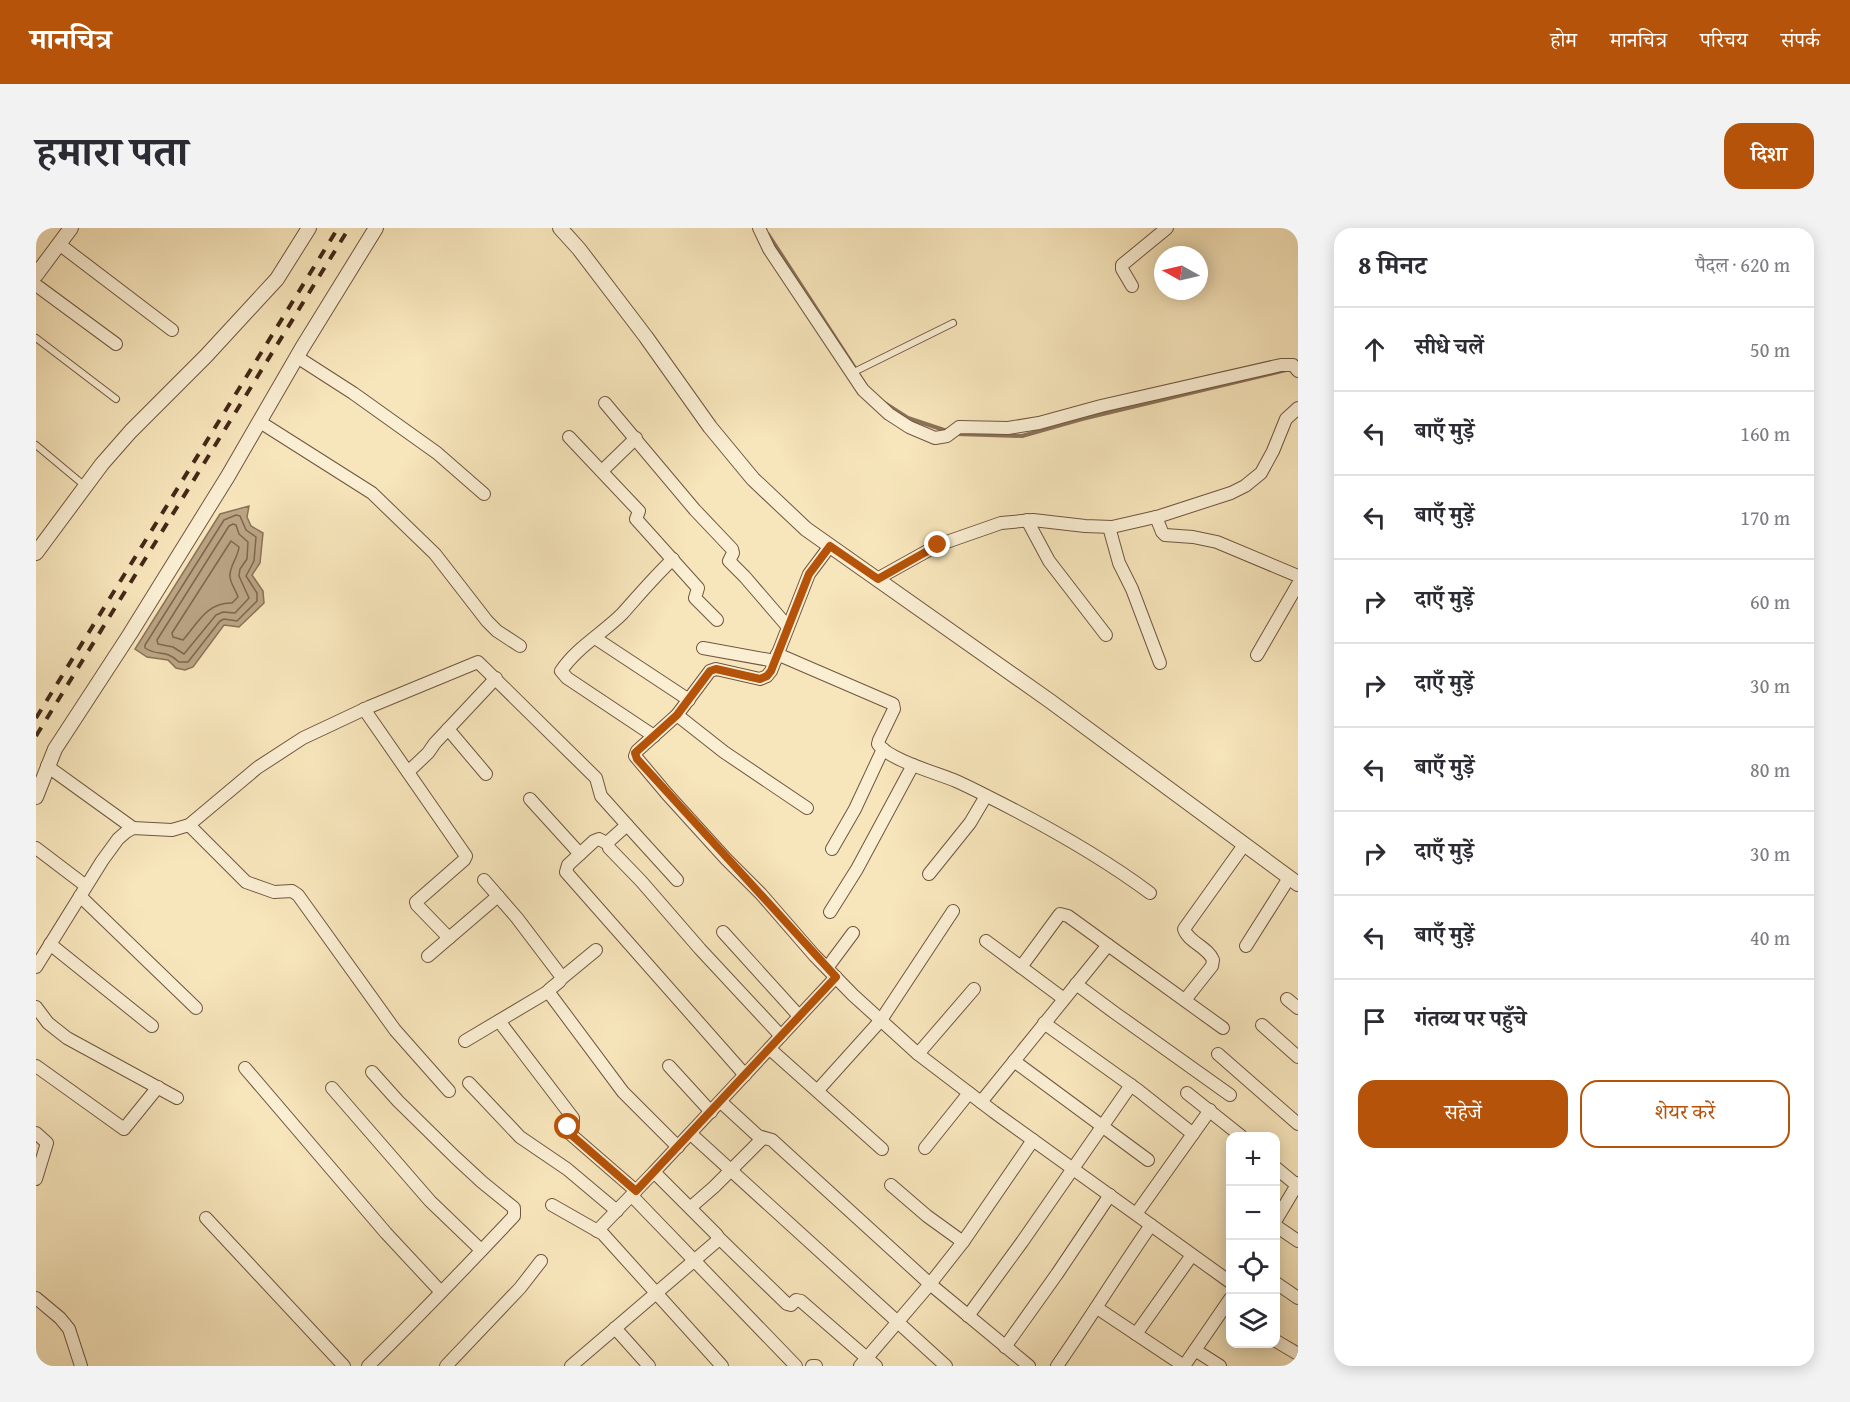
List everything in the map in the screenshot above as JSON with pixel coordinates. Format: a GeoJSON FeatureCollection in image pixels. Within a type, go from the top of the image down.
{"type":"FeatureCollection","features":[{"type":"Feature","properties":{"kind":"street"},"geometry":{"type":"LineString","coordinates":[[36,274],[71,228]]}},
{"type":"Feature","properties":{"kind":"street"},"geometry":{"type":"LineString","coordinates":[[36,553],[85,486],[131,431],[206,356],[277,279],[309,228]]}},
{"type":"Feature","properties":{"kind":"street"},"geometry":{"type":"LineString","coordinates":[[36,797],[55,749],[130,634],[261,422],[297,357],[376,228]]}},
{"type":"Feature","properties":{"kind":"street"},"geometry":{"type":"LineString","coordinates":[[560,228],[586,258],[646,337],[710,427],[753,479],[806,529],[1050,701],[1294,881],[1246,946]]}},
{"type":"Feature","properties":{"kind":"street"},"geometry":{"type":"LineString","coordinates":[[759,228],[770,249],[856,372],[871,399],[899,422],[935,438],[943,438],[961,426],[1024,426],[1281,365],[1296,368]]}},
{"type":"Feature","properties":{"kind":"street"},"geometry":{"type":"LineString","coordinates":[[1132,286],[1122,265],[1167,228]]}},
{"type":"Feature","properties":{"kind":"street"},"geometry":{"type":"LineString","coordinates":[[59,244],[172,330]]}},
{"type":"Feature","properties":{"kind":"street"},"geometry":{"type":"LineString","coordinates":[[36,285],[116,344]]}},
{"type":"Feature","properties":{"kind":"street"},"geometry":{"type":"LineString","coordinates":[[297,357],[353,393],[436,453],[484,494]]}},
{"type":"Feature","properties":{"kind":"street"},"geometry":{"type":"LineString","coordinates":[[605,404],[695,510],[732,549],[733,553],[728,558],[729,561],[752,584],[788,627]]}},
{"type":"Feature","properties":{"kind":"street"},"geometry":{"type":"LineString","coordinates":[[878,579],[938,545],[1001,523],[1027,520],[1109,527],[1156,517],[1231,493],[1255,479],[1268,463],[1286,419],[1298,408]]}},
{"type":"Feature","properties":{"kind":"street"},"geometry":{"type":"LineString","coordinates":[[261,422],[372,493],[435,554],[477,610],[494,628],[520,646]]}},
{"type":"Feature","properties":{"kind":"street"},"geometry":{"type":"LineString","coordinates":[[568,437],[639,511],[636,519],[698,588],[695,598],[717,620]]}},
{"type":"Feature","properties":{"kind":"street"},"geometry":{"type":"LineString","coordinates":[[602,471],[636,438]]}},
{"type":"Feature","properties":{"kind":"street"},"geometry":{"type":"LineString","coordinates":[[1156,517],[1165,535],[1217,542],[1298,576]]}},
{"type":"Feature","properties":{"kind":"street"},"geometry":{"type":"LineString","coordinates":[[1027,520],[1050,561],[1106,635]]}},
{"type":"Feature","properties":{"kind":"street"},"geometry":{"type":"LineString","coordinates":[[1109,527],[1119,563],[1132,589],[1160,663]]}},
{"type":"Feature","properties":{"kind":"street"},"geometry":{"type":"LineString","coordinates":[[830,546],[809,574],[767,676],[760,679],[712,670],[677,715],[635,753],[637,759],[832,973],[918,1054],[1226,1279]]}},
{"type":"Feature","properties":{"kind":"street"},"geometry":{"type":"LineString","coordinates":[[654,736],[561,673],[562,669],[622,613],[672,559]]}},
{"type":"Feature","properties":{"kind":"street"},"geometry":{"type":"LineString","coordinates":[[1257,655],[1298,584]]}},
{"type":"Feature","properties":{"kind":"street"},"geometry":{"type":"LineString","coordinates":[[595,638],[689,700]]}},
{"type":"Feature","properties":{"kind":"street"},"geometry":{"type":"LineString","coordinates":[[703,648],[776,658],[893,704],[894,709],[878,744],[883,749],[914,765],[954,780],[987,796],[1109,864],[1150,893]]}},
{"type":"Feature","properties":{"kind":"street"},"geometry":{"type":"LineString","coordinates":[[47,766],[133,828],[172,830],[189,825],[257,768],[303,738],[364,709],[476,662],[496,678],[596,778],[600,794],[677,880]]}},
{"type":"Feature","properties":{"kind":"street"},"geometry":{"type":"LineString","coordinates":[[408,772],[496,678]]}},
{"type":"Feature","properties":{"kind":"street"},"geometry":{"type":"LineString","coordinates":[[364,709],[466,856],[416,902],[449,938]]}},
{"type":"Feature","properties":{"kind":"street"},"geometry":{"type":"LineString","coordinates":[[677,715],[753,772],[807,808]]}},
{"type":"Feature","properties":{"kind":"street"},"geometry":{"type":"LineString","coordinates":[[448,729],[486,774]]}},
{"type":"Feature","properties":{"kind":"street"},"geometry":{"type":"LineString","coordinates":[[832,849],[855,809],[883,749]]}},
{"type":"Feature","properties":{"kind":"street"},"geometry":{"type":"LineString","coordinates":[[830,912],[878,833],[914,765]]}},
{"type":"Feature","properties":{"kind":"street"},"geometry":{"type":"LineString","coordinates":[[929,874],[970,823],[987,796]]}},
{"type":"Feature","properties":{"kind":"street"},"geometry":{"type":"LineString","coordinates":[[530,800],[580,854]]}},
{"type":"Feature","properties":{"kind":"street"},"geometry":{"type":"LineString","coordinates":[[189,825],[246,882],[274,892],[292,891],[298,895],[395,1030],[449,1091]]}},
{"type":"Feature","properties":{"kind":"street"},"geometry":{"type":"LineString","coordinates":[[608,844],[627,825]]}},
{"type":"Feature","properties":{"kind":"street"},"geometry":{"type":"LineString","coordinates":[[36,967],[110,848],[133,828]]}},
{"type":"Feature","properties":{"kind":"street"},"geometry":{"type":"LineString","coordinates":[[745,1075],[569,876],[566,867],[596,839],[608,844],[609,848],[700,949],[781,1036]]}},
{"type":"Feature","properties":{"kind":"street"},"geometry":{"type":"LineString","coordinates":[[1185,1000],[1212,966],[1214,960],[1208,952],[1186,935],[1184,929],[1244,845]]}},
{"type":"Feature","properties":{"kind":"street"},"geometry":{"type":"LineString","coordinates":[[36,848],[83,891],[196,1008]]}},
{"type":"Feature","properties":{"kind":"street"},"geometry":{"type":"LineString","coordinates":[[484,880],[562,978]]}},
{"type":"Feature","properties":{"kind":"street"},"geometry":{"type":"LineString","coordinates":[[428,956],[498,896]]}},
{"type":"Feature","properties":{"kind":"street"},"geometry":{"type":"LineString","coordinates":[[818,1090],[880,1020],[952,911]]}},
{"type":"Feature","properties":{"kind":"street"},"geometry":{"type":"LineString","coordinates":[[1021,967],[1060,914],[1068,916],[1223,1028]]}},
{"type":"Feature","properties":{"kind":"street"},"geometry":{"type":"LineString","coordinates":[[723,932],[799,1017]]}},
{"type":"Feature","properties":{"kind":"street"},"geometry":{"type":"LineString","coordinates":[[597,1231],[692,1134],[799,1017],[832,973],[853,933]]}},
{"type":"Feature","properties":{"kind":"street"},"geometry":{"type":"LineString","coordinates":[[986,941],[1064,999]]}},
{"type":"Feature","properties":{"kind":"street"},"geometry":{"type":"LineString","coordinates":[[50,944],[152,1026]]}},
{"type":"Feature","properties":{"kind":"street"},"geometry":{"type":"LineString","coordinates":[[981,1102],[1108,945]]}},
{"type":"Feature","properties":{"kind":"street"},"geometry":{"type":"LineString","coordinates":[[465,1041],[549,991],[596,950]]}},
{"type":"Feature","properties":{"kind":"street"},"geometry":{"type":"LineString","coordinates":[[1076,984],[1230,1095]]}},
{"type":"Feature","properties":{"kind":"street"},"geometry":{"type":"LineString","coordinates":[[918,1054],[974,989]]}},
{"type":"Feature","properties":{"kind":"street"},"geometry":{"type":"LineString","coordinates":[[549,991],[623,1092],[678,1147]]}},
{"type":"Feature","properties":{"kind":"street"},"geometry":{"type":"LineString","coordinates":[[1287,999],[1298,1008]]}},
{"type":"Feature","properties":{"kind":"street"},"geometry":{"type":"LineString","coordinates":[[36,1007],[48,1023],[67,1038],[177,1098]]}},
{"type":"Feature","properties":{"kind":"street"},"geometry":{"type":"LineString","coordinates":[[499,1021],[573,1118],[573,1122],[567,1129],[568,1132],[634,1193],[796,1366]]}},
{"type":"Feature","properties":{"kind":"street"},"geometry":{"type":"LineString","coordinates":[[1044,1023],[1131,1085],[1193,1134]]}},
{"type":"Feature","properties":{"kind":"street"},"geometry":{"type":"LineString","coordinates":[[1262,1024],[1298,1057]]}},
{"type":"Feature","properties":{"kind":"street"},"geometry":{"type":"LineString","coordinates":[[770,1048],[882,1149]]}},
{"type":"Feature","properties":{"kind":"street"},"geometry":{"type":"LineString","coordinates":[[1218,1054],[1298,1124]]}},
{"type":"Feature","properties":{"kind":"street"},"geometry":{"type":"LineString","coordinates":[[1014,1062],[1148,1160]]}},
{"type":"Feature","properties":{"kind":"street"},"geometry":{"type":"LineString","coordinates":[[36,1066],[124,1129],[158,1088]]}},
{"type":"Feature","properties":{"kind":"street"},"geometry":{"type":"LineString","coordinates":[[669,1066],[711,1112]]}},
{"type":"Feature","properties":{"kind":"street"},"geometry":{"type":"LineString","coordinates":[[245,1068],[386,1233],[441,1292]]}},
{"type":"Feature","properties":{"kind":"street"},"geometry":{"type":"LineString","coordinates":[[368,1366],[514,1216],[515,1209],[482,1182],[418,1121],[372,1072]]}},
{"type":"Feature","properties":{"kind":"street"},"geometry":{"type":"LineString","coordinates":[[469,1083],[520,1137],[567,1169],[617,1211]]}},
{"type":"Feature","properties":{"kind":"street"},"geometry":{"type":"LineString","coordinates":[[968,1316],[1131,1085]]}},
{"type":"Feature","properties":{"kind":"street"},"geometry":{"type":"LineString","coordinates":[[332,1088],[430,1201],[481,1250]]}},
{"type":"Feature","properties":{"kind":"street"},"geometry":{"type":"LineString","coordinates":[[925,1148],[969,1093]]}},
{"type":"Feature","properties":{"kind":"street"},"geometry":{"type":"LineString","coordinates":[[1187,1093],[1235,1132]]}},
{"type":"Feature","properties":{"kind":"street"},"geometry":{"type":"LineString","coordinates":[[721,1102],[755,1133],[772,1140],[930,1284],[1029,1366]]}},
{"type":"Feature","properties":{"kind":"street"},"geometry":{"type":"LineString","coordinates":[[1136,1214],[1210,1110]]}},
{"type":"Feature","properties":{"kind":"street"},"geometry":{"type":"LineString","coordinates":[[36,1133],[47,1143],[36,1179]]}},
{"type":"Feature","properties":{"kind":"street"},"geometry":{"type":"LineString","coordinates":[[692,1134],[946,1366]]}},
{"type":"Feature","properties":{"kind":"street"},"geometry":{"type":"LineString","coordinates":[[690,1207],[763,1138]]}},
{"type":"Feature","properties":{"kind":"street"},"geometry":{"type":"LineString","coordinates":[[654,1172],[787,1304],[791,1305],[796,1300],[801,1301],[868,1364],[963,1242],[1034,1140]]}},
{"type":"Feature","properties":{"kind":"street"},"geometry":{"type":"LineString","coordinates":[[1280,1172],[1298,1185],[1280,1212]]}},
{"type":"Feature","properties":{"kind":"street"},"geometry":{"type":"LineString","coordinates":[[891,1185],[927,1216],[963,1242]]}},
{"type":"Feature","properties":{"kind":"street"},"geometry":{"type":"LineString","coordinates":[[1005,1347],[1110,1195]]}},
{"type":"Feature","properties":{"kind":"street"},"geometry":{"type":"LineString","coordinates":[[552,1205],[608,1239],[722,1366]]}},
{"type":"Feature","properties":{"kind":"street"},"geometry":{"type":"LineString","coordinates":[[206,1218],[344,1366]]}},
{"type":"Feature","properties":{"kind":"street"},"geometry":{"type":"LineString","coordinates":[[1057,1366],[1151,1225]]}},
{"type":"Feature","properties":{"kind":"street"},"geometry":{"type":"LineString","coordinates":[[1280,1230],[1298,1241]]}},
{"type":"Feature","properties":{"kind":"street"},"geometry":{"type":"LineString","coordinates":[[576,1364],[717,1241],[718,1237]]}},
{"type":"Feature","properties":{"kind":"street"},"geometry":{"type":"LineString","coordinates":[[1136,1334],[1192,1255]]}},
{"type":"Feature","properties":{"kind":"street"},"geometry":{"type":"LineString","coordinates":[[446,1366],[520,1288],[542,1261]]}},
{"type":"Feature","properties":{"kind":"street"},"geometry":{"type":"LineString","coordinates":[[1280,1286],[1298,1298]]}},
{"type":"Feature","properties":{"kind":"street"},"geometry":{"type":"LineString","coordinates":[[36,1298],[60,1318],[69,1329],[81,1366]]}},
{"type":"Feature","properties":{"kind":"street"},"geometry":{"type":"LineString","coordinates":[[1097,1308],[1184,1366],[1226,1310]]}},
{"type":"Feature","properties":{"kind":"street"},"geometry":{"type":"LineString","coordinates":[[615,1328],[649,1366]]}},
{"type":"Feature","properties":{"kind":"street"},"geometry":{"type":"LineString","coordinates":[[1280,1344],[1298,1354]]}},
{"type":"Feature","properties":{"kind":"street"},"geometry":{"type":"LineString","coordinates":[[1195,1350],[1220,1366]]}},
{"type":"Feature","properties":{"kind":"lane"},"geometry":{"type":"LineString","coordinates":[[856,372],[953,323]]}},
{"type":"Feature","properties":{"kind":"lane"},"geometry":{"type":"LineString","coordinates":[[36,338],[116,399]]}},
{"type":"Feature","properties":{"kind":"lane"},"geometry":{"type":"LineString","coordinates":[[36,445],[85,486]]}},
{"type":"Feature","properties":{"kind":"water"},"geometry":{"type":"Polygon","coordinates":[[[249,506],[247,517],[251,526],[263,533],[260,563],[252,575],[263,591],[264,603],[239,627],[224,625],[193,667],[185,670],[176,668],[168,660],[147,657],[135,649],[220,514],[249,506]]]}},
{"type":"Feature","properties":{"kind":"waterway"},"geometry":{"type":"LineString","coordinates":[[768,234],[857,371]]}},
{"type":"Feature","properties":{"kind":"waterway"},"geometry":{"type":"LineString","coordinates":[[957,434],[1022,436],[1082,419],[1286,370]]}},
{"type":"Feature","properties":{"kind":"waterway"},"geometry":{"type":"LineString","coordinates":[[883,402],[908,418],[950,432]]}},
{"type":"Feature","properties":{"kind":"railway"},"geometry":{"type":"LineString","coordinates":[[36,718],[338,228]]}},
{"type":"Feature","properties":{"kind":"railway"},"geometry":{"type":"LineString","coordinates":[[36,736],[349,228]]}},
{"type":"Feature","properties":{"kind":"route"},"geometry":{"type":"LineString","coordinates":[[568,1127],[568,1132],[636,1191],[692,1134],[836,977],[667,794],[637,759],[635,753],[677,715],[710,671],[716,669],[760,679],[767,676],[809,574],[830,546],[878,579],[938,545]]}}]}
